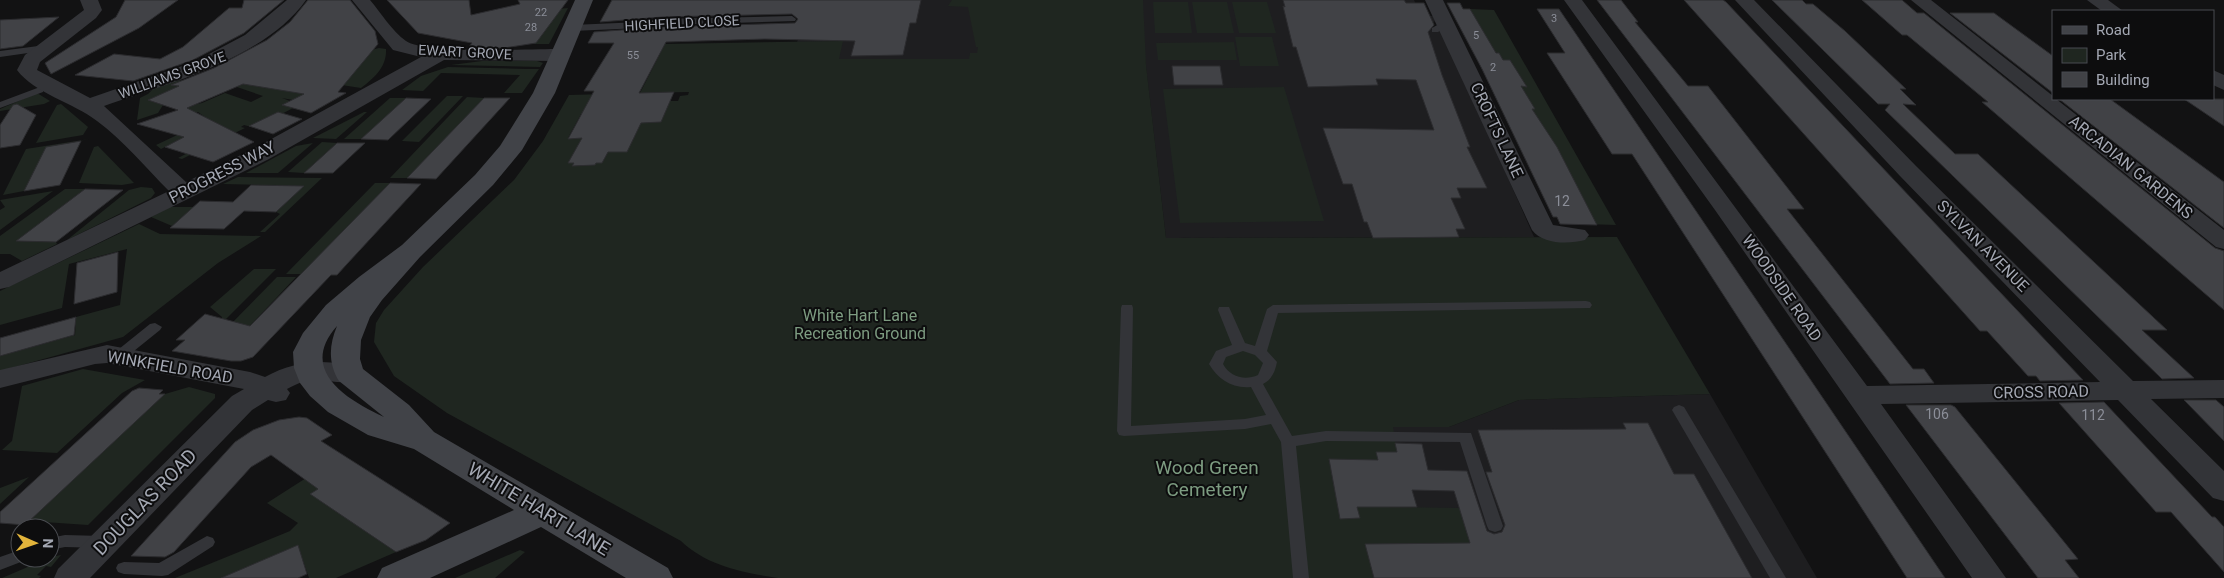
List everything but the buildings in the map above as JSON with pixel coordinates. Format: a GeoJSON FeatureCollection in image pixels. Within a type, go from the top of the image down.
{"type":"FeatureCollection","features":[{"type":"Feature","properties":{"kind":"street"},"geometry":{"type":"LineString","coordinates":[[89,0],[94,10],[32,59],[27,66],[30,74],[56,91],[89,105],[107,118],[183,192]]}},
{"type":"Feature","properties":{"kind":"street","name":"WILLIAMS GROVE"},"geometry":{"type":"LineString","coordinates":[[89,105],[226,56],[274,22],[297,0]]}},
{"type":"Feature","properties":{"kind":"street","name":"EWART GROVE"},"geometry":{"type":"LineString","coordinates":[[361,0],[400,46],[417,51],[440,54],[560,55]]}},
{"type":"Feature","properties":{"kind":"street"},"geometry":{"type":"LineString","coordinates":[[350,374],[345,359],[345,348],[351,326],[362,306],[411,251],[484,180],[510,150],[544,93],[584,0]]}},
{"type":"Feature","properties":{"kind":"street","name":"CROFTS LANE"},"geometry":{"type":"LineString","coordinates":[[1434,0],[1440,27],[1544,230],[1557,234],[1577,234]]}},
{"type":"Feature","properties":{"kind":"street","name":"WOODSIDE ROAD"},"geometry":{"type":"LineString","coordinates":[[1573,0],[1990,578]]}},
{"type":"Feature","properties":{"kind":"street","name":"SYLVAN AVENUE"},"geometry":{"type":"LineString","coordinates":[[1744,0],[1908,171],[2224,490]]}},
{"type":"Feature","properties":{"kind":"street","name":"ARCADIAN GARDENS"},"geometry":{"type":"LineString","coordinates":[[1920,0],[2224,242]]}},
{"type":"Feature","properties":{"kind":"street"},"geometry":{"type":"LineString","coordinates":[[2096,0],[2112,10]]}},
{"type":"Feature","properties":{"kind":"street","name":"PROGRESS WAY"},"geometry":{"type":"LineString","coordinates":[[0,282],[330,117],[440,54]]}},
{"type":"Feature","properties":{"kind":"street"},"geometry":{"type":"LineString","coordinates":[[296,379],[318,332],[333,315],[359,290],[411,251]]}},
{"type":"Feature","properties":{"kind":"street","name":"WINKFIELD ROAD"},"geometry":{"type":"LineString","coordinates":[[0,379],[95,355],[119,356],[250,381],[296,379],[323,370],[350,374]]}},
{"type":"Feature","properties":{"kind":"street","name":"WHITE HART LANE"},"geometry":{"type":"LineString","coordinates":[[350,374],[398,412],[423,440],[656,578]]}},
{"type":"Feature","properties":{"kind":"street","name":"WHITE HART LANE"},"geometry":{"type":"LineString","coordinates":[[296,379],[374,427],[392,434],[423,440]]}},
{"type":"Feature","properties":{"kind":"street","name":"DOUGLAS ROAD"},"geometry":{"type":"LineString","coordinates":[[70,578],[242,403],[296,379]]}},
{"type":"Feature","properties":{"kind":"street","name":"CROSS ROAD"},"geometry":{"type":"LineString","coordinates":[[1859,395],[2224,390]]}},
{"type":"Feature","properties":{"kind":"street"},"geometry":{"type":"LineString","coordinates":[[395,578],[542,512]]}},
{"type":"Feature","properties":{"kind":"lane","name":"HIGHFIELD CLOSE"},"geometry":{"type":"LineString","coordinates":[[572,28],[641,25],[662,22],[792,19]]}},
{"type":"Feature","properties":{"kind":"lane"},"geometry":{"type":"LineString","coordinates":[[0,54],[46,48]]}},
{"type":"Feature","properties":{"kind":"lane"},"geometry":{"type":"LineString","coordinates":[[0,105],[40,90]]}},
{"type":"Feature","properties":{"kind":"lane"},"geometry":{"type":"LineString","coordinates":[[1260,352],[1273,309],[1586,305]]}},
{"type":"Feature","properties":{"kind":"lane"},"geometry":{"type":"LineString","coordinates":[[1127,308],[1124,431],[1245,424],[1274,418]]}},
{"type":"Feature","properties":{"kind":"lane"},"geometry":{"type":"LineString","coordinates":[[1224,310],[1240,348]]}},
{"type":"Feature","properties":{"kind":"lane"},"geometry":{"type":"LineString","coordinates":[[119,356],[155,327]]}},
{"type":"Feature","properties":{"kind":"lane"},"geometry":{"type":"LineString","coordinates":[[1240,348],[1260,352],[1270,362],[1271,368],[1263,379],[1255,382],[1238,382],[1230,379],[1218,370],[1216,364],[1221,354],[1240,348]]}},
{"type":"Feature","properties":{"kind":"lane"},"geometry":{"type":"LineString","coordinates":[[1255,382],[1288,442],[1301,578]]}},
{"type":"Feature","properties":{"kind":"lane"},"geometry":{"type":"LineString","coordinates":[[1679,410],[1778,578]]}},
{"type":"Feature","properties":{"kind":"lane"},"geometry":{"type":"LineString","coordinates":[[1288,442],[1326,436],[1466,437],[1495,526]]}},
{"type":"Feature","properties":{"kind":"lane"},"geometry":{"type":"LineString","coordinates":[[60,543],[106,542]]}},
{"type":"Feature","properties":{"kind":"lane"},"geometry":{"type":"LineString","coordinates":[[124,568],[162,570],[207,542]]}},
{"type":"Feature","properties":{"kind":"shaded area"},"geometry":{"type":"Polygon","coordinates":[[[810,0],[1414,0],[1421,15],[1433,16],[1435,21],[1427,29],[1443,30],[1534,237],[1166,238],[1145,59],[838,59],[794,52],[810,0]]]}},
{"type":"Feature","properties":{"kind":"shaded area"},"geometry":{"type":"Polygon","coordinates":[[[1710,394],[1817,578],[1321,578],[1318,426],[1449,427],[1519,400],[1710,394]]]}},
{"type":"Feature","properties":{"kind":"green space","name":"White Hart Lane Recreation Ground"},"geometry":{"type":"Polygon","coordinates":[[[952,0],[1143,0],[1146,65],[1166,238],[1617,237],[1710,394],[1519,400],[1449,427],[1393,427],[1397,452],[1376,452],[1389,507],[1460,508],[1470,543],[1366,544],[1374,578],[778,578],[739,571],[702,557],[681,541],[447,413],[394,376],[374,342],[376,323],[384,310],[423,267],[514,180],[543,141],[569,95],[608,94],[607,113],[581,114],[568,138],[582,138],[569,162],[574,163],[572,166],[595,165],[596,163],[602,163],[608,152],[627,151],[641,123],[661,122],[670,101],[678,101],[680,96],[688,95],[689,92],[640,93],[665,44],[843,41],[839,59],[969,59],[970,53],[977,53],[978,47],[976,47],[968,7],[948,6],[952,0]]]}},
{"type":"Feature","properties":{"kind":"green space"},"geometry":{"type":"Polygon","coordinates":[[[1153,2],[1188,2],[1192,33],[1155,33],[1153,2]]]}},
{"type":"Feature","properties":{"kind":"green space"},"geometry":{"type":"Polygon","coordinates":[[[1192,2],[1227,2],[1234,33],[1197,33],[1192,2]]]}},
{"type":"Feature","properties":{"kind":"green space"},"geometry":{"type":"Polygon","coordinates":[[[1232,2],[1267,2],[1276,33],[1239,33],[1232,2]]]}},
{"type":"Feature","properties":{"kind":"green space"},"geometry":{"type":"Polygon","coordinates":[[[568,8],[549,44],[534,44],[558,9],[568,8]]]}},
{"type":"Feature","properties":{"kind":"green space"},"geometry":{"type":"Polygon","coordinates":[[[1470,9],[1494,10],[1616,225],[1585,224],[1498,53],[1470,47],[1469,45],[1487,43],[1470,9]]]}},
{"type":"Feature","properties":{"kind":"green space"},"geometry":{"type":"Polygon","coordinates":[[[1235,37],[1272,37],[1279,66],[1240,66],[1235,37]]]}},
{"type":"Feature","properties":{"kind":"green space"},"geometry":{"type":"Polygon","coordinates":[[[1234,42],[1237,60],[1158,60],[1156,43],[1234,42]]]}},
{"type":"Feature","properties":{"kind":"green space"},"geometry":{"type":"Polygon","coordinates":[[[379,48],[386,49],[382,67],[361,88],[335,84],[304,102],[282,98],[290,101],[283,105],[293,108],[255,128],[244,125],[241,127],[245,128],[182,159],[178,158],[213,140],[203,128],[161,149],[156,145],[209,120],[198,112],[184,117],[183,107],[202,103],[225,93],[251,102],[263,96],[231,85],[379,48]]]}},
{"type":"Feature","properties":{"kind":"green space"},"geometry":{"type":"Polygon","coordinates":[[[482,61],[537,61],[543,63],[540,67],[451,65],[482,61]]]}},
{"type":"Feature","properties":{"kind":"green space"},"geometry":{"type":"Polygon","coordinates":[[[448,67],[539,69],[522,93],[504,93],[520,75],[441,73],[423,91],[402,90],[421,76],[448,67]]]}},
{"type":"Feature","properties":{"kind":"green space"},"geometry":{"type":"Polygon","coordinates":[[[179,80],[187,83],[148,100],[163,105],[158,113],[137,120],[140,98],[153,89],[179,80]]]}},
{"type":"Feature","properties":{"kind":"green space"},"geometry":{"type":"Polygon","coordinates":[[[1284,87],[1324,221],[1180,223],[1163,89],[1284,87]]]}},
{"type":"Feature","properties":{"kind":"green space"},"geometry":{"type":"Polygon","coordinates":[[[37,93],[50,101],[44,104],[0,111],[0,109],[37,93]]]}},
{"type":"Feature","properties":{"kind":"green space"},"geometry":{"type":"Polygon","coordinates":[[[447,96],[463,96],[419,142],[402,141],[447,96]]]}},
{"type":"Feature","properties":{"kind":"green space"},"geometry":{"type":"Polygon","coordinates":[[[467,97],[484,98],[408,178],[390,178],[467,97]]]}},
{"type":"Feature","properties":{"kind":"green space"},"geometry":{"type":"Polygon","coordinates":[[[390,98],[406,98],[362,139],[344,139],[390,98]]]}},
{"type":"Feature","properties":{"kind":"green space"},"geometry":{"type":"Polygon","coordinates":[[[61,104],[88,127],[83,135],[36,143],[57,105],[61,104]]]}},
{"type":"Feature","properties":{"kind":"green space"},"geometry":{"type":"Polygon","coordinates":[[[367,112],[336,139],[313,138],[367,112]]]}},
{"type":"Feature","properties":{"kind":"green space"},"geometry":{"type":"Polygon","coordinates":[[[89,139],[47,147],[24,191],[3,195],[26,149],[89,139]]]}},
{"type":"Feature","properties":{"kind":"green space"},"geometry":{"type":"Polygon","coordinates":[[[322,142],[337,143],[304,173],[288,172],[322,142]]]}},
{"type":"Feature","properties":{"kind":"green space"},"geometry":{"type":"Polygon","coordinates":[[[313,143],[278,173],[246,173],[296,146],[313,143]]]}},
{"type":"Feature","properties":{"kind":"green space"},"geometry":{"type":"Polygon","coordinates":[[[98,146],[134,183],[122,185],[79,183],[94,147],[98,146]]]}},
{"type":"Feature","properties":{"kind":"green space"},"geometry":{"type":"Polygon","coordinates":[[[238,177],[322,178],[265,232],[260,232],[280,214],[276,212],[303,186],[223,184],[238,177]]]}},
{"type":"Feature","properties":{"kind":"green space"},"geometry":{"type":"Polygon","coordinates":[[[375,183],[390,183],[303,274],[286,274],[375,183]]]}},
{"type":"Feature","properties":{"kind":"green space"},"geometry":{"type":"Polygon","coordinates":[[[141,187],[152,188],[155,193],[151,198],[67,240],[129,190],[141,187]]]}},
{"type":"Feature","properties":{"kind":"green space"},"geometry":{"type":"Polygon","coordinates":[[[65,189],[85,189],[16,241],[56,242],[57,244],[22,261],[10,254],[0,254],[0,236],[65,189]]]}},
{"type":"Feature","properties":{"kind":"green space"},"geometry":{"type":"Polygon","coordinates":[[[53,191],[0,230],[0,210],[5,207],[0,200],[53,191]]]}},
{"type":"Feature","properties":{"kind":"green space"},"geometry":{"type":"Polygon","coordinates":[[[170,207],[194,207],[172,226],[151,217],[170,207]]]}},
{"type":"Feature","properties":{"kind":"green space"},"geometry":{"type":"Polygon","coordinates":[[[139,224],[160,234],[261,236],[218,263],[123,337],[0,371],[0,356],[75,335],[76,317],[120,305],[127,249],[69,264],[62,308],[0,325],[0,291],[139,224]]]}},
{"type":"Feature","properties":{"kind":"green space"},"geometry":{"type":"Polygon","coordinates":[[[254,269],[276,269],[220,325],[222,317],[210,307],[254,269]]]}},
{"type":"Feature","properties":{"kind":"green space"},"geometry":{"type":"Polygon","coordinates":[[[277,277],[296,277],[246,330],[226,329],[277,277]]]}},
{"type":"Feature","properties":{"kind":"green space"},"geometry":{"type":"Polygon","coordinates":[[[83,369],[145,380],[122,393],[57,453],[2,450],[12,441],[22,386],[83,369]]]}},
{"type":"Feature","properties":{"kind":"green space"},"geometry":{"type":"Polygon","coordinates":[[[189,387],[215,394],[215,398],[88,525],[60,523],[60,518],[32,518],[165,394],[189,387]]]}},
{"type":"Feature","properties":{"kind":"green space"},"geometry":{"type":"Polygon","coordinates":[[[342,455],[357,464],[311,494],[396,552],[336,578],[309,578],[298,546],[234,578],[175,578],[290,531],[298,523],[267,503],[342,455]]]}},
{"type":"Feature","properties":{"kind":"green space"},"geometry":{"type":"Polygon","coordinates":[[[29,477],[0,504],[0,488],[29,477]]]}},
{"type":"Feature","properties":{"kind":"green space"},"geometry":{"type":"Polygon","coordinates":[[[520,550],[525,552],[495,578],[455,578],[520,550]]]}},
{"type":"Feature","properties":{"kind":"green space"},"geometry":{"type":"Polygon","coordinates":[[[25,568],[44,568],[37,575],[41,576],[39,578],[2,578],[25,568]]]}},
{"type":"Feature","properties":{"kind":"park label","name":"Wood Green Cemetery"},"geometry":{"type":"Point","coordinates":[1207,478]}}]}
